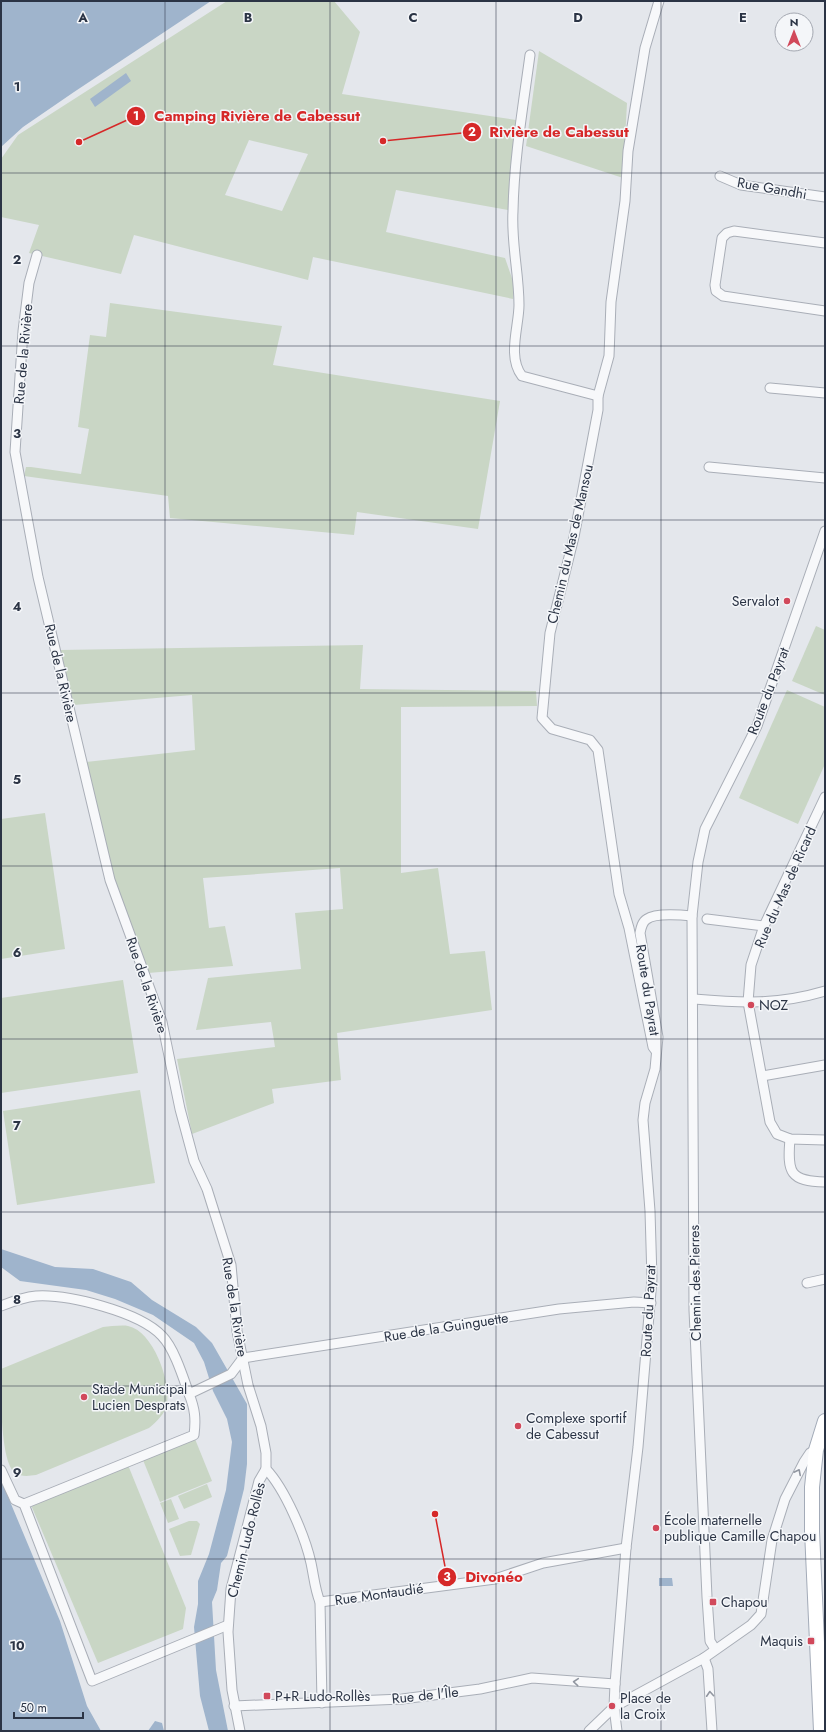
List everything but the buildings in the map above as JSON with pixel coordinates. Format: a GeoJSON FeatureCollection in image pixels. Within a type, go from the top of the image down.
{"type":"FeatureCollection","features":[{"type":"Feature","properties":{"kind":"main road"},"geometry":{"type":"LineString","coordinates":[[821,1731],[812,1531],[812,1487],[825,1421]]}},
{"type":"Feature","properties":{"kind":"street","name":"Chemin du Mas de Mansou"},"geometry":{"type":"LineString","coordinates":[[656,1052],[653,1046],[629,928],[619,894],[598,750],[590,740],[552,728],[542,718],[550,633],[581,502],[598,410],[598,396],[609,356],[611,302],[625,201],[628,151],[645,48],[659,1]]}},
{"type":"Feature","properties":{"kind":"street"},"geometry":{"type":"LineString","coordinates":[[530,55],[518,149],[513,210],[513,245],[518,288],[515,363],[522,376],[598,396]]}},
{"type":"Feature","properties":{"kind":"street","name":"Rue Gandhi"},"geometry":{"type":"LineString","coordinates":[[720,176],[741,185],[825,197]]}},
{"type":"Feature","properties":{"kind":"street"},"geometry":{"type":"LineString","coordinates":[[825,243],[734,231],[726,233],[722,238],[715,285],[716,291],[723,296],[825,311]]}},
{"type":"Feature","properties":{"kind":"street","name":"Rue de la Rivière"},"geometry":{"type":"LineString","coordinates":[[37,255],[29,283],[23,331],[15,452],[38,577],[110,880],[162,1022],[180,1109],[194,1161],[207,1189],[231,1265],[237,1331],[248,1385],[261,1426],[266,1453],[266,1469]]}},
{"type":"Feature","properties":{"kind":"street"},"geometry":{"type":"LineString","coordinates":[[770,388],[825,392]]}},
{"type":"Feature","properties":{"kind":"street"},"geometry":{"type":"LineString","coordinates":[[710,467],[825,478]]}},
{"type":"Feature","properties":{"kind":"street","name":"Route du Payrat"},"geometry":{"type":"LineString","coordinates":[[615,1684],[626,1548],[638,1447],[651,1302],[650,1211],[643,1120],[645,1103],[655,1069],[658,1037],[640,933],[641,925],[647,919],[654,916],[692,916],[698,862],[705,829],[757,726],[825,531]]}},
{"type":"Feature","properties":{"kind":"street","name":"Rue du Mas de Ricard"},"geometry":{"type":"LineString","coordinates":[[790,1139],[777,1134],[770,1122],[748,1002],[752,965],[764,926],[825,797]]}},
{"type":"Feature","properties":{"kind":"street","name":"Chemin des Pierres"},"geometry":{"type":"LineString","coordinates":[[692,916],[694,999],[694,1310],[707,1597],[710,1641],[715,1649]]}},
{"type":"Feature","properties":{"kind":"street"},"geometry":{"type":"LineString","coordinates":[[707,919],[764,926]]}},
{"type":"Feature","properties":{"kind":"street"},"geometry":{"type":"LineString","coordinates":[[694,999],[772,1002],[799,999],[825,991]]}},
{"type":"Feature","properties":{"kind":"street"},"geometry":{"type":"LineString","coordinates":[[762,1076],[825,1065]]}},
{"type":"Feature","properties":{"kind":"street"},"geometry":{"type":"LineString","coordinates":[[825,1140],[790,1139],[788,1163],[795,1175],[805,1182],[825,1182]]}},
{"type":"Feature","properties":{"kind":"street"},"geometry":{"type":"LineString","coordinates":[[807,1283],[825,1280]]}},
{"type":"Feature","properties":{"kind":"street"},"geometry":{"type":"LineString","coordinates":[[1,1306],[35,1296],[59,1297],[110,1308],[137,1318],[162,1336],[180,1368],[196,1419],[194,1435],[24,1504]]}},
{"type":"Feature","properties":{"kind":"street","name":"Rue de la Guinguette"},"geometry":{"type":"LineString","coordinates":[[243,1358],[559,1309],[634,1302],[651,1302]]}},
{"type":"Feature","properties":{"kind":"street"},"geometry":{"type":"LineString","coordinates":[[189,1394],[231,1374],[243,1358]]}},
{"type":"Feature","properties":{"kind":"street"},"geometry":{"type":"LineString","coordinates":[[590,1730],[614,1707],[704,1658],[751,1625],[761,1614],[772,1540],[784,1499],[804,1462],[810,1453],[820,1443]]}},
{"type":"Feature","properties":{"kind":"street"},"geometry":{"type":"LineString","coordinates":[[266,1469],[273,1477],[294,1517],[311,1562],[316,1592],[320,1602],[322,1703]]}},
{"type":"Feature","properties":{"kind":"street","name":"Chemin Ludo Rollès"},"geometry":{"type":"LineString","coordinates":[[240,1731],[234,1706],[224,1627],[231,1589],[258,1487],[266,1469]]}},
{"type":"Feature","properties":{"kind":"street"},"geometry":{"type":"LineString","coordinates":[[1,1470],[15,1500],[24,1504],[92,1681],[224,1627]]}},
{"type":"Feature","properties":{"kind":"street","name":"Rue Montaudié"},"geometry":{"type":"LineString","coordinates":[[320,1602],[495,1579],[543,1563],[626,1548]]}},
{"type":"Feature","properties":{"kind":"street"},"geometry":{"type":"LineString","coordinates":[[704,1658],[708,1669],[712,1731]]}},
{"type":"Feature","properties":{"kind":"street","name":"Rue de l'Île"},"geometry":{"type":"LineString","coordinates":[[234,1706],[402,1699],[480,1689],[532,1678],[615,1684]]}},
{"type":"Feature","properties":{"kind":"street"},"geometry":{"type":"LineString","coordinates":[[615,1684],[614,1707],[617,1731]]}},
{"type":"Feature","properties":{"kind":"green space"},"geometry":{"type":"Polygon","coordinates":[[[227,1],[334,1],[360,32],[342,94],[516,120],[508,210],[396,190],[386,232],[505,258],[514,284],[513,299],[313,257],[308,280],[134,235],[121,274],[29,253],[39,225],[1,217],[1,159],[18,135],[227,1]],[[249,140],[225,195],[282,211],[308,154],[249,140]]]}},
{"type":"Feature","properties":{"kind":"green space"},"geometry":{"type":"Polygon","coordinates":[[[539,51],[627,103],[623,178],[526,146],[539,51]]]}},
{"type":"Feature","properties":{"kind":"green space"},"geometry":{"type":"Polygon","coordinates":[[[110,303],[282,326],[273,365],[500,401],[478,529],[357,512],[354,535],[170,518],[168,496],[24,476],[26,467],[81,474],[89,429],[78,427],[90,335],[106,337],[110,303]]]}},
{"type":"Feature","properties":{"kind":"green space"},"geometry":{"type":"Polygon","coordinates":[[[816,626],[825,630],[825,695],[792,681],[816,626]]]}},
{"type":"Feature","properties":{"kind":"green space"},"geometry":{"type":"Polygon","coordinates":[[[363,645],[360,689],[536,691],[537,706],[401,707],[401,873],[438,868],[450,954],[485,951],[492,1010],[337,1033],[341,1080],[272,1089],[274,1103],[192,1134],[177,1059],[275,1047],[271,1022],[196,1030],[208,978],[301,969],[295,913],[343,909],[340,868],[203,878],[209,928],[225,926],[233,966],[148,973],[112,871],[86,762],[195,750],[192,695],[74,705],[60,650],[363,645]]]}},
{"type":"Feature","properties":{"kind":"green space"},"geometry":{"type":"Polygon","coordinates":[[[787,690],[825,707],[825,764],[798,824],[739,798],[787,690]]]}},
{"type":"Feature","properties":{"kind":"green space"},"geometry":{"type":"Polygon","coordinates":[[[45,813],[65,949],[1,959],[1,819],[45,813]]]}},
{"type":"Feature","properties":{"kind":"green space"},"geometry":{"type":"Polygon","coordinates":[[[123,980],[138,1073],[1,1093],[1,998],[123,980]]]}},
{"type":"Feature","properties":{"kind":"green space"},"geometry":{"type":"Polygon","coordinates":[[[140,1090],[155,1183],[17,1205],[3,1111],[140,1090]]]}},
{"type":"Feature","properties":{"kind":"green space","name":"Stade Municipal Lucien Desprats"},"geometry":{"type":"Polygon","coordinates":[[[128,1326],[137,1330],[145,1337],[152,1347],[158,1358],[166,1383],[166,1408],[149,1428],[36,1475],[22,1476],[15,1473],[10,1466],[6,1455],[4,1441],[1,1409],[1,1369],[103,1327],[128,1326]]]}},
{"type":"Feature","properties":{"kind":"green space"},"geometry":{"type":"Polygon","coordinates":[[[195,1439],[212,1481],[160,1502],[143,1460],[195,1439]]]}},
{"type":"Feature","properties":{"kind":"green space"},"geometry":{"type":"Polygon","coordinates":[[[128,1465],[186,1608],[183,1629],[98,1663],[31,1505],[128,1465]]]}},
{"type":"Feature","properties":{"kind":"green space"},"geometry":{"type":"Polygon","coordinates":[[[207,1484],[212,1497],[184,1509],[178,1496],[207,1484]]]}},
{"type":"Feature","properties":{"kind":"green space"},"geometry":{"type":"Polygon","coordinates":[[[171,1499],[179,1519],[168,1523],[160,1503],[171,1499]]]}},
{"type":"Feature","properties":{"kind":"green space"},"geometry":{"type":"Polygon","coordinates":[[[189,1521],[197,1521],[200,1524],[191,1555],[180,1556],[169,1529],[189,1521]]]}},
{"type":"Feature","properties":{"kind":"water"},"geometry":{"type":"Polygon","coordinates":[[[1,1],[211,1],[23,127],[1,147],[1,1]]]}},
{"type":"Feature","properties":{"kind":"water"},"geometry":{"type":"Polygon","coordinates":[[[126,73],[131,81],[95,107],[90,99],[126,73]]]}},
{"type":"Feature","properties":{"kind":"water"},"geometry":{"type":"Polygon","coordinates":[[[1,1249],[55,1267],[93,1269],[131,1282],[152,1300],[196,1327],[212,1343],[247,1404],[247,1464],[244,1489],[227,1556],[221,1563],[217,1590],[212,1602],[216,1670],[228,1731],[209,1731],[200,1696],[194,1627],[198,1604],[198,1581],[209,1554],[226,1490],[232,1442],[227,1419],[213,1391],[204,1362],[194,1343],[153,1315],[115,1299],[86,1290],[20,1281],[1,1267],[1,1249]]]}},
{"type":"Feature","properties":{"kind":"water"},"geometry":{"type":"Polygon","coordinates":[[[1,1480],[60,1621],[87,1706],[101,1731],[1,1731],[1,1480]]]}},
{"type":"Feature","properties":{"kind":"water"},"geometry":{"type":"Polygon","coordinates":[[[659,1578],[672,1578],[673,1586],[659,1586],[659,1578]]]}},
{"type":"Feature","properties":{"kind":"water"},"geometry":{"type":"Polygon","coordinates":[[[155,1721],[162,1723],[164,1731],[148,1731],[155,1721]]]}},
{"type":"Feature","properties":{"kind":"place","name":"Rivière de Cabessut"},"geometry":{"type":"Point","coordinates":[383,141]}},
{"type":"Feature","properties":{"kind":"place","name":"Camping Rivière de Cabessut"},"geometry":{"type":"Point","coordinates":[79,142]}},
{"type":"Feature","properties":{"kind":"place","name":"Servalot"},"geometry":{"type":"Point","coordinates":[787,601]}},
{"type":"Feature","properties":{"kind":"place","name":"NOZ"},"geometry":{"type":"Point","coordinates":[751,1005]}},
{"type":"Feature","properties":{"kind":"place","name":"Stade Municipal Lucien Desprats"},"geometry":{"type":"Point","coordinates":[84,1397]}},
{"type":"Feature","properties":{"kind":"place","name":"Complexe sportif de Cabessut"},"geometry":{"type":"Point","coordinates":[518,1426]}},
{"type":"Feature","properties":{"kind":"place","name":"Divonéo"},"geometry":{"type":"Point","coordinates":[435,1514]}},
{"type":"Feature","properties":{"kind":"place","name":"École maternelle publique Camille Chapou"},"geometry":{"type":"Point","coordinates":[656,1528]}},
{"type":"Feature","properties":{"kind":"place","name":"Chapou"},"geometry":{"type":"Point","coordinates":[713,1602]}},
{"type":"Feature","properties":{"kind":"place","name":"Maquis"},"geometry":{"type":"Point","coordinates":[811,1641]}},
{"type":"Feature","properties":{"kind":"place","name":"P+R Ludo-Rollès"},"geometry":{"type":"Point","coordinates":[267,1696]}},
{"type":"Feature","properties":{"kind":"place","name":"Place de la Croix"},"geometry":{"type":"Point","coordinates":[612,1706]}}]}
